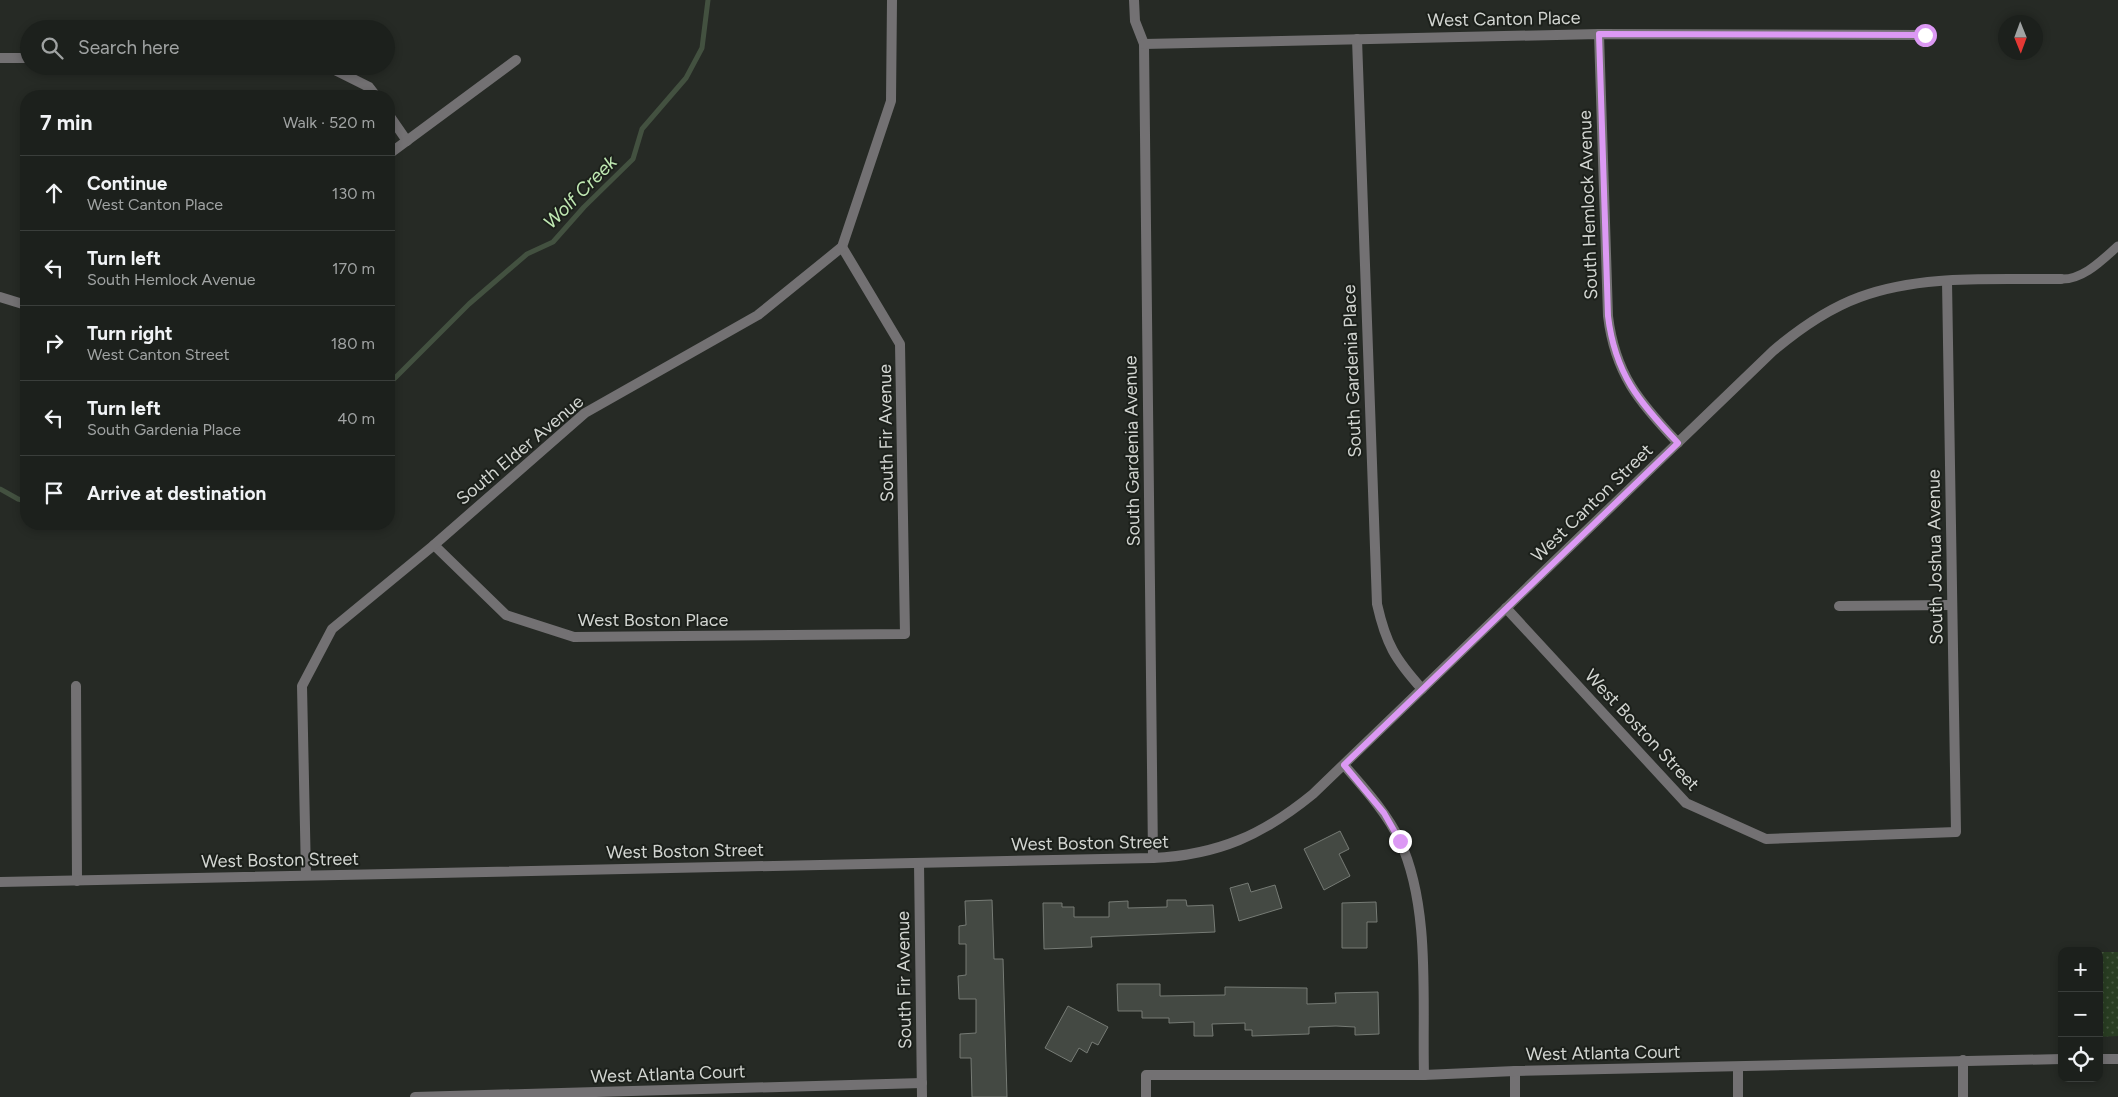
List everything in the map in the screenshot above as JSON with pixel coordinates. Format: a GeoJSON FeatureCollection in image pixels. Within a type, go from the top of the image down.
{"type":"FeatureCollection","features":[{"type":"Feature","properties":{"kind":"street"},"geometry":{"type":"LineString","coordinates":[[1134,0],[1134,21],[1144,44]]}},
{"type":"Feature","properties":{"kind":"street"},"geometry":{"type":"LineString","coordinates":[[842,247],[892,101],[892,2]]}},
{"type":"Feature","properties":{"kind":"street","name":"West Canton Place"},"geometry":{"type":"LineString","coordinates":[[1144,44],[1599,34],[1925,35]]}},
{"type":"Feature","properties":{"kind":"street","name":"South Hemlock Avenue"},"geometry":{"type":"LineString","coordinates":[[1599,34],[1608,316],[1611,342],[1626,380],[1658,422],[1678,443]]}},
{"type":"Feature","properties":{"kind":"street","name":"South Gardenia Place"},"geometry":{"type":"LineString","coordinates":[[1357,39],[1377,604],[1383,632],[1391,651],[1422,689]]}},
{"type":"Feature","properties":{"kind":"street","name":"South Gardenia Avenue"},"geometry":{"type":"LineString","coordinates":[[1144,44],[1153,858]]}},
{"type":"Feature","properties":{"kind":"street"},"geometry":{"type":"LineString","coordinates":[[0,58],[20,58]]}},
{"type":"Feature","properties":{"kind":"street"},"geometry":{"type":"LineString","coordinates":[[395,149],[516,60]]}},
{"type":"Feature","properties":{"kind":"street"},"geometry":{"type":"LineString","coordinates":[[345,75],[371,90]]}},
{"type":"Feature","properties":{"kind":"street"},"geometry":{"type":"LineString","coordinates":[[395,123],[407,140]]}},
{"type":"Feature","properties":{"kind":"street","name":"South Elder Avenue"},"geometry":{"type":"LineString","coordinates":[[306,875],[302,686],[332,629],[434,545],[585,413],[758,315],[842,247]]}},
{"type":"Feature","properties":{"kind":"street","name":"South Fir Avenue"},"geometry":{"type":"LineString","coordinates":[[842,247],[900,344],[906,634]]}},
{"type":"Feature","properties":{"kind":"street","name":"West Canton Street"},"geometry":{"type":"LineString","coordinates":[[1344,765],[1773,351],[1812,321],[1860,297],[1890,288],[1947,281],[2060,280]]}},
{"type":"Feature","properties":{"kind":"street","name":"South Joshua Avenue"},"geometry":{"type":"LineString","coordinates":[[1947,281],[1956,832]]}},
{"type":"Feature","properties":{"kind":"street"},"geometry":{"type":"LineString","coordinates":[[0,297],[20,304]]}},
{"type":"Feature","properties":{"kind":"street","name":"West Boston Place"},"geometry":{"type":"LineString","coordinates":[[434,545],[506,615],[574,637],[906,634]]}},
{"type":"Feature","properties":{"kind":"street"},"geometry":{"type":"LineString","coordinates":[[1838,606],[1952,605]]}},
{"type":"Feature","properties":{"kind":"street","name":"West Boston Street"},"geometry":{"type":"LineString","coordinates":[[1506,608],[1686,803],[1766,839],[1956,832]]}},
{"type":"Feature","properties":{"kind":"street"},"geometry":{"type":"LineString","coordinates":[[76,686],[77,881]]}},
{"type":"Feature","properties":{"kind":"street"},"geometry":{"type":"LineString","coordinates":[[1344,765],[1384,813],[1400,841],[1411,871],[1418,907],[1421,942],[1424,1075]]}},
{"type":"Feature","properties":{"kind":"street","name":"West Boston Street"},"geometry":{"type":"LineString","coordinates":[[0,882],[1184,856],[1206,852],[1245,838],[1285,817],[1344,765]]}},
{"type":"Feature","properties":{"kind":"street","name":"South Fir Avenue"},"geometry":{"type":"LineString","coordinates":[[919,863],[922,1097]]}},
{"type":"Feature","properties":{"kind":"street","name":"West Atlanta Court"},"geometry":{"type":"LineString","coordinates":[[1146,1097],[1146,1075],[1424,1075],[1515,1070],[1738,1067],[2058,1059]]}},
{"type":"Feature","properties":{"kind":"street"},"geometry":{"type":"LineString","coordinates":[[2103,1059],[2118,1059]]}},
{"type":"Feature","properties":{"kind":"street"},"geometry":{"type":"LineString","coordinates":[[1962,1060],[1964,1097]]}},
{"type":"Feature","properties":{"kind":"street"},"geometry":{"type":"LineString","coordinates":[[1738,1067],[1738,1097]]}},
{"type":"Feature","properties":{"kind":"street"},"geometry":{"type":"LineString","coordinates":[[1515,1070],[1515,1097]]}},
{"type":"Feature","properties":{"kind":"street","name":"West Atlanta Court"},"geometry":{"type":"LineString","coordinates":[[415,1097],[922,1083]]}},
{"type":"Feature","properties":{"kind":"lane"},"geometry":{"type":"LineString","coordinates":[[2060,280],[2067,280],[2084,273],[2118,246]]}},
{"type":"Feature","properties":{"kind":"green space"},"geometry":{"type":"Polygon","coordinates":[[[2103,952],[2118,952],[2118,1036],[2103,1037],[2103,952]]]}},
{"type":"Feature","properties":{"kind":"building"},"geometry":{"type":"Polygon","coordinates":[[[1340,831],[1349,849],[1339,854],[1350,876],[1324,890],[1304,849],[1340,831]]]}},
{"type":"Feature","properties":{"kind":"building"},"geometry":{"type":"Polygon","coordinates":[[[1248,883],[1251,892],[1275,885],[1282,908],[1239,921],[1230,888],[1248,883]]]}},
{"type":"Feature","properties":{"kind":"building"},"geometry":{"type":"Polygon","coordinates":[[[992,900],[994,959],[1003,959],[1007,1097],[972,1097],[971,1058],[960,1058],[960,1034],[976,1033],[976,999],[959,999],[958,976],[966,975],[966,944],[959,944],[959,926],[966,925],[965,901],[992,900]]]}},
{"type":"Feature","properties":{"kind":"building"},"geometry":{"type":"Polygon","coordinates":[[[1167,900],[1186,900],[1187,906],[1213,905],[1215,932],[1091,937],[1092,947],[1044,949],[1043,903],[1062,903],[1062,907],[1074,907],[1074,917],[1109,917],[1109,902],[1128,901],[1128,908],[1167,907],[1167,900]]]}},
{"type":"Feature","properties":{"kind":"building"},"geometry":{"type":"Polygon","coordinates":[[[1376,902],[1377,922],[1367,922],[1367,948],[1342,948],[1342,903],[1376,902]]]}},
{"type":"Feature","properties":{"kind":"building"},"geometry":{"type":"Polygon","coordinates":[[[1117,984],[1160,984],[1160,996],[1225,995],[1225,987],[1307,988],[1307,1004],[1336,1003],[1335,993],[1378,992],[1379,1034],[1355,1035],[1355,1027],[1336,1026],[1309,1027],[1309,1034],[1252,1036],[1252,1030],[1245,1030],[1245,1023],[1212,1024],[1213,1036],[1194,1036],[1194,1022],[1169,1023],[1169,1018],[1142,1018],[1142,1011],[1118,1011],[1117,984]]]}},
{"type":"Feature","properties":{"kind":"building"},"geometry":{"type":"Polygon","coordinates":[[[1068,1006],[1108,1027],[1098,1045],[1092,1042],[1087,1053],[1079,1048],[1071,1062],[1045,1048],[1068,1006]]]}},
{"type":"Feature","properties":{"kind":"waterway","name":"Wolf Creek"},"geometry":{"type":"LineString","coordinates":[[395,378],[469,304],[527,254],[553,242],[584,207],[633,159],[642,129],[686,78],[702,48],[708,0]]}},
{"type":"Feature","properties":{"kind":"waterway","name":"Wolf Creek"},"geometry":{"type":"LineString","coordinates":[[0,489],[20,500]]}},
{"type":"Feature","properties":{"kind":"route"},"geometry":{"type":"LineString","coordinates":[[1400,841],[1384,813],[1344,765],[1678,443],[1658,422],[1626,380],[1611,342],[1608,316],[1599,34],[1925,35]]}}]}
